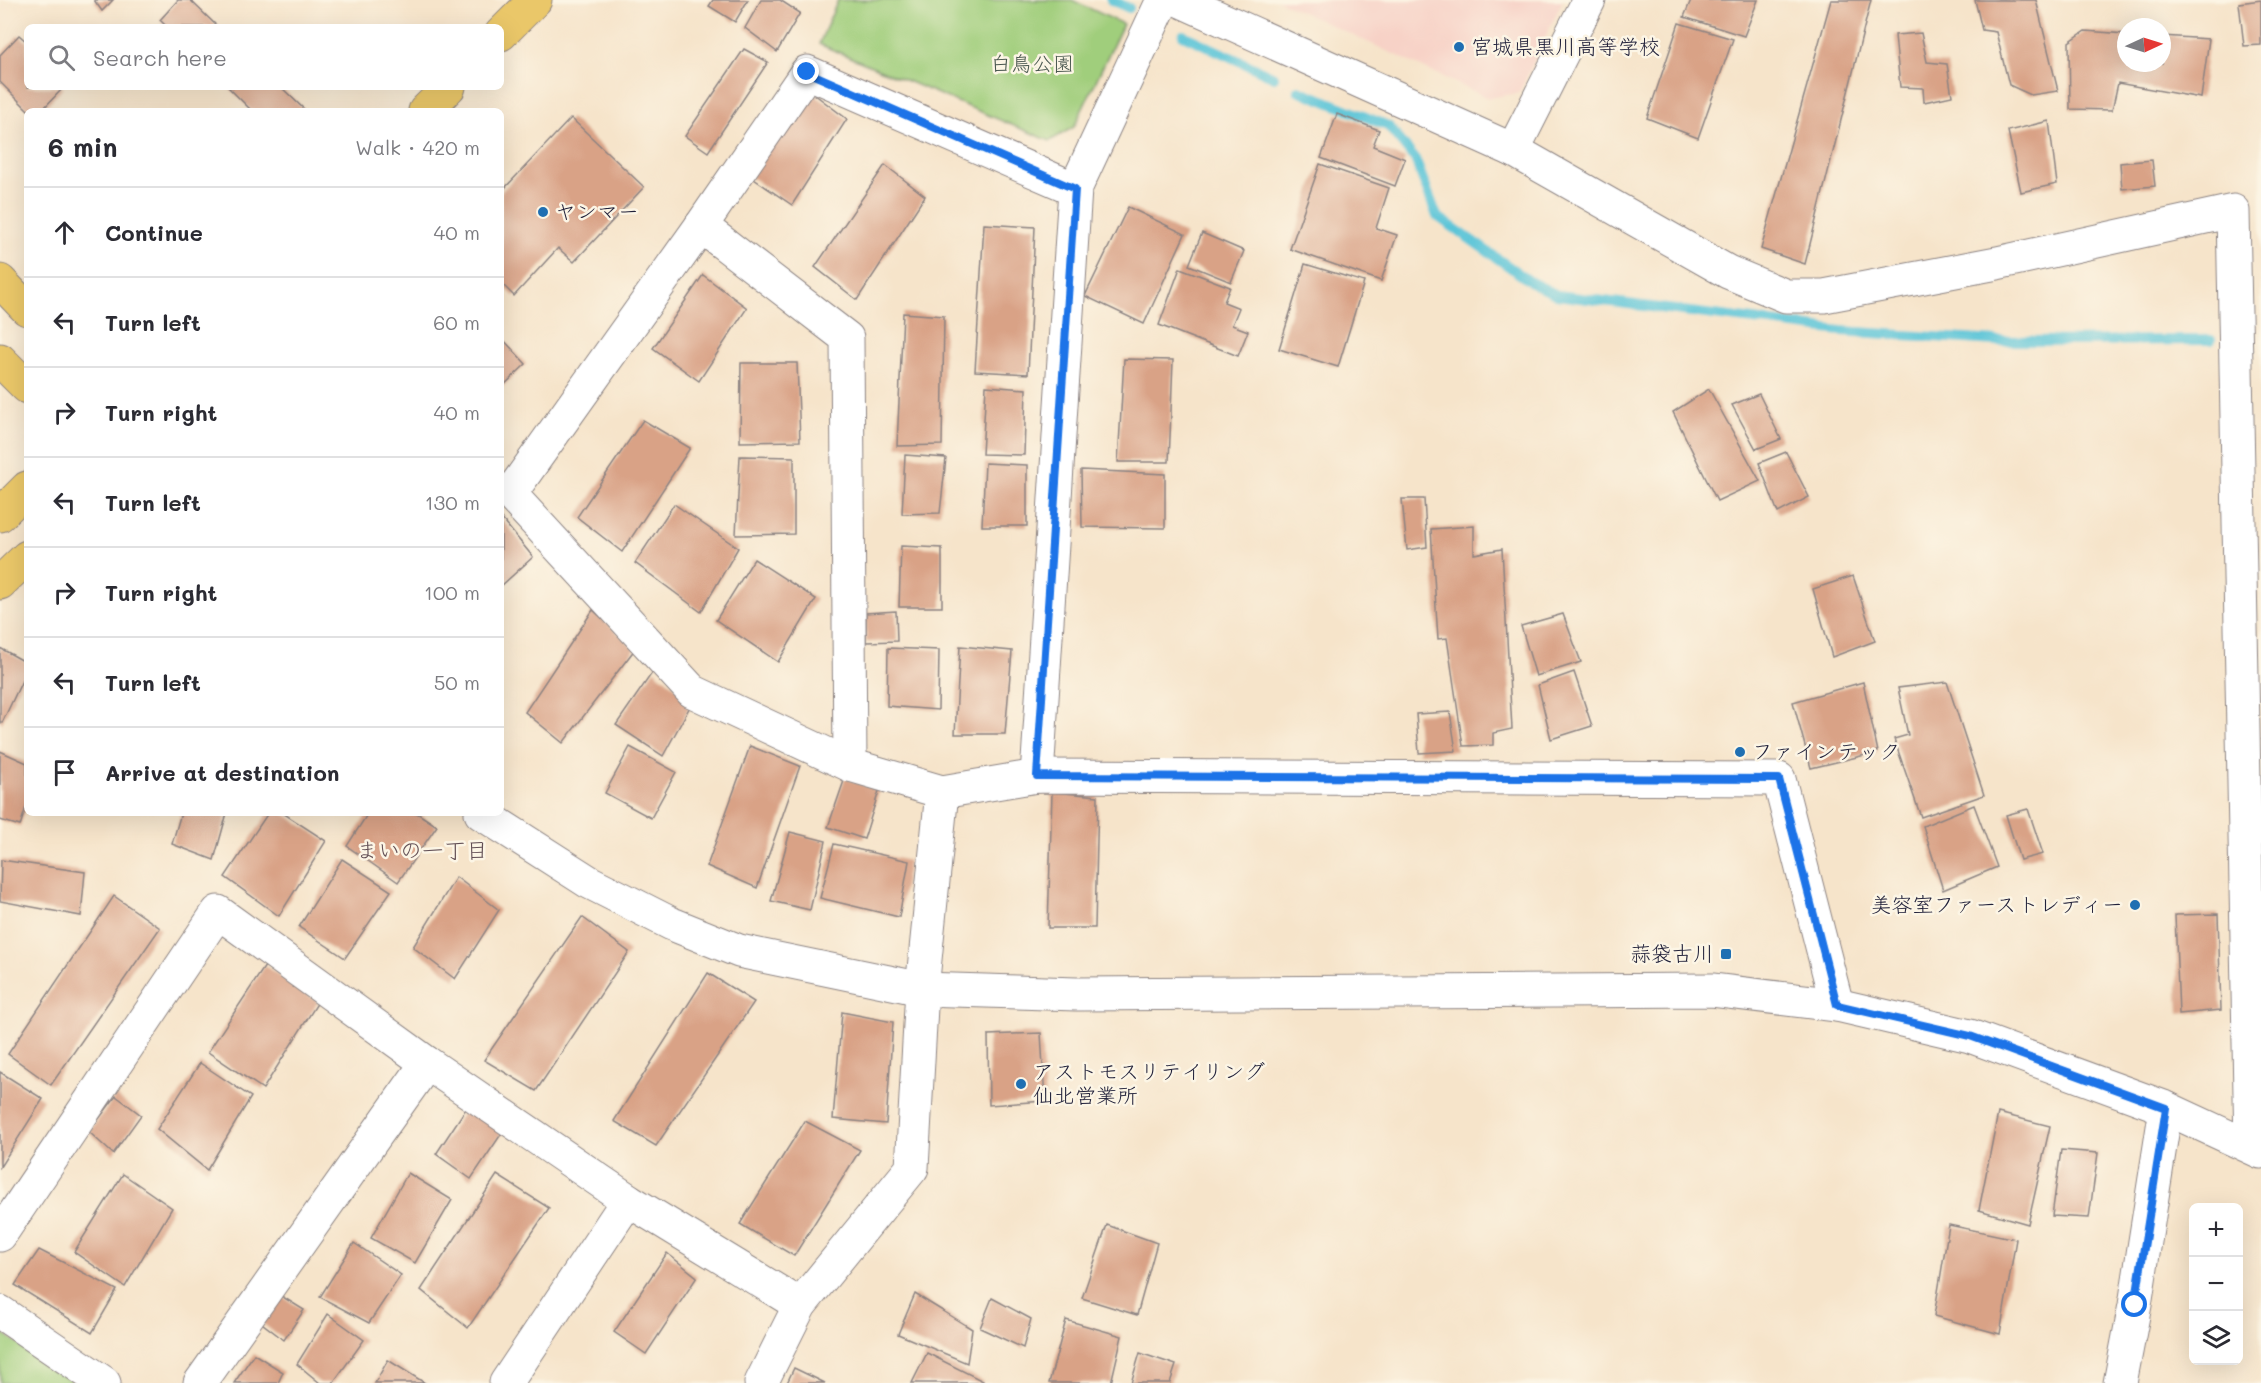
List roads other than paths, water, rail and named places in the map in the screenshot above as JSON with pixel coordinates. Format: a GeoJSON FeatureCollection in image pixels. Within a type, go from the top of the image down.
{"type":"FeatureCollection","features":[{"type":"Feature","properties":{"kind":"main road"},"geometry":{"type":"LineString","coordinates":[[504,31],[535,0]]}},
{"type":"Feature","properties":{"kind":"main road"},"geometry":{"type":"LineString","coordinates":[[428,108],[445,90]]}},
{"type":"Feature","properties":{"kind":"main road"},"geometry":{"type":"LineString","coordinates":[[0,281],[24,306]]}},
{"type":"Feature","properties":{"kind":"main road"},"geometry":{"type":"LineString","coordinates":[[0,360],[24,384]]}},
{"type":"Feature","properties":{"kind":"main road"},"geometry":{"type":"LineString","coordinates":[[0,515],[24,491]]}},
{"type":"Feature","properties":{"kind":"main road"},"geometry":{"type":"LineString","coordinates":[[0,584],[24,560]]}},
{"type":"Feature","properties":{"kind":"street"},"geometry":{"type":"LineString","coordinates":[[1037,776],[1075,189],[1163,0]]}},
{"type":"Feature","properties":{"kind":"street"},"geometry":{"type":"LineString","coordinates":[[486,816],[589,882],[672,924],[739,951],[922,989],[1076,994],[1712,990],[1837,1005],[1970,1036],[2166,1108],[2256,1149],[2233,211],[1997,263],[1824,296],[1786,296],[1728,272],[1513,150],[1179,0]]}},
{"type":"Feature","properties":{"kind":"street"},"geometry":{"type":"LineString","coordinates":[[1513,150],[1589,0]]}},
{"type":"Feature","properties":{"kind":"street"},"geometry":{"type":"LineString","coordinates":[[1075,189],[807,72],[701,226],[510,494],[692,691],[850,765],[942,792],[1037,776],[1779,779],[1837,1005]]}},
{"type":"Feature","properties":{"kind":"street"},"geometry":{"type":"LineString","coordinates":[[701,226],[847,338],[850,765]]}},
{"type":"Feature","properties":{"kind":"street"},"geometry":{"type":"LineString","coordinates":[[761,1383],[800,1305],[912,1168],[922,989],[942,792]]}},
{"type":"Feature","properties":{"kind":"street"},"geometry":{"type":"LineString","coordinates":[[0,1235],[218,912],[427,1063],[628,1200],[800,1305]]}},
{"type":"Feature","properties":{"kind":"street"},"geometry":{"type":"LineString","coordinates":[[200,1383],[427,1063]]}},
{"type":"Feature","properties":{"kind":"street"},"geometry":{"type":"LineString","coordinates":[[2120,1383],[2135,1305],[2166,1108]]}},
{"type":"Feature","properties":{"kind":"street"},"geometry":{"type":"LineString","coordinates":[[506,1383],[628,1200]]}},
{"type":"Feature","properties":{"kind":"street"},"geometry":{"type":"LineString","coordinates":[[0,1312],[104,1383]]}},
{"type":"Feature","properties":{"kind":"waterway"},"geometry":{"type":"LineString","coordinates":[[1111,0],[1129,8]]}},
{"type":"Feature","properties":{"kind":"waterway"},"geometry":{"type":"LineString","coordinates":[[1183,35],[1274,77]]}},
{"type":"Feature","properties":{"kind":"waterway"},"geometry":{"type":"LineString","coordinates":[[1298,90],[1388,126],[1415,159],[1437,216],[1531,282],[1557,295],[1841,331],[1996,341],[2211,340]]}},
{"type":"Feature","properties":{"kind":"place","name":"宮城県黒川高等学校"},"geometry":{"type":"Point","coordinates":[1459,47]}},
{"type":"Feature","properties":{"kind":"place","name":"ヤンマー"},"geometry":{"type":"Point","coordinates":[543,212]}},
{"type":"Feature","properties":{"kind":"place","name":"ファインテック"},"geometry":{"type":"Point","coordinates":[1740,752]}},
{"type":"Feature","properties":{"kind":"place","name":"美容室ファーストレディー"},"geometry":{"type":"Point","coordinates":[2135,905]}},
{"type":"Feature","properties":{"kind":"place","name":"蒜袋古川"},"geometry":{"type":"Point","coordinates":[1726,954]}},
{"type":"Feature","properties":{"kind":"place","name":"アストモスリテイリング 仙北営業所"},"geometry":{"type":"Point","coordinates":[1021,1084]}},
{"type":"Feature","properties":{"kind":"district","name":"まいの一丁目"},"geometry":{"type":"Point","coordinates":[422,850]}},
{"type":"Feature","properties":{"kind":"park label","name":"白鳥公園"},"geometry":{"type":"Point","coordinates":[1032,64]}}]}
